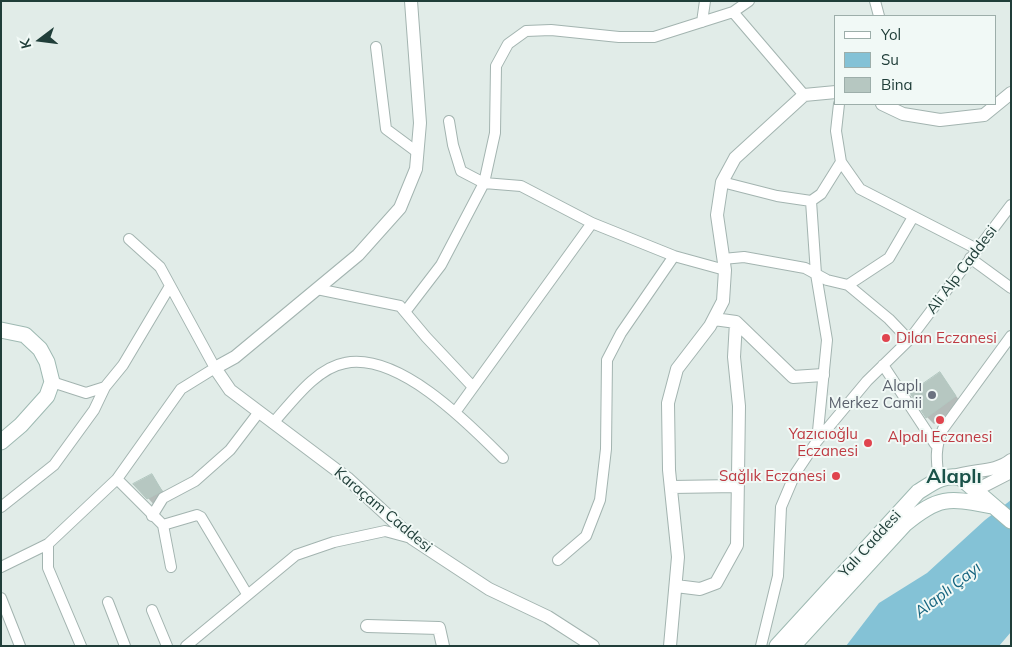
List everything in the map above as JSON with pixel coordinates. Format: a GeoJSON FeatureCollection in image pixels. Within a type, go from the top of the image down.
{"type":"FeatureCollection","features":[{"type":"Feature","properties":{"kind":"main road"},"geometry":{"type":"LineString","coordinates":[[1,330],[25,335],[40,349],[47,362],[52,382],[46,396],[21,425],[1,442]]}},
{"type":"Feature","properties":{"kind":"main road"},"geometry":{"type":"LineString","coordinates":[[992,506],[952,499],[937,492],[936,486],[946,477],[967,482],[1011,522]]}},
{"type":"Feature","properties":{"kind":"main road","name":"Yalı Caddesi"},"geometry":{"type":"LineString","coordinates":[[777,646],[918,492],[946,477]]}},
{"type":"Feature","properties":{"kind":"main road","name":"Yalı Caddesi"},"geometry":{"type":"LineString","coordinates":[[793,646],[905,524],[931,504],[976,490]]}},
{"type":"Feature","properties":{"kind":"street"},"geometry":{"type":"LineString","coordinates":[[1,568],[48,544],[117,479],[181,389],[235,357],[358,255],[400,208],[416,169],[420,122],[411,1]]}},
{"type":"Feature","properties":{"kind":"street"},"geometry":{"type":"LineString","coordinates":[[702,22],[705,1]]}},
{"type":"Feature","properties":{"kind":"street"},"geometry":{"type":"LineString","coordinates":[[405,312],[441,265],[484,183],[495,133],[496,66],[508,44],[526,31],[552,30],[619,37],[654,37],[733,12],[749,1]]}},
{"type":"Feature","properties":{"kind":"street"},"geometry":{"type":"LineString","coordinates":[[875,1],[879,15]]}},
{"type":"Feature","properties":{"kind":"street"},"geometry":{"type":"LineString","coordinates":[[733,12],[804,94]]}},
{"type":"Feature","properties":{"kind":"street"},"geometry":{"type":"LineString","coordinates":[[376,47],[386,129],[417,152]]}},
{"type":"Feature","properties":{"kind":"street"},"geometry":{"type":"LineString","coordinates":[[670,646],[678,557],[671,487],[668,403],[677,369],[714,320],[723,301],[724,264],[717,214],[722,182],[735,158],[804,94],[834,92]]}},
{"type":"Feature","properties":{"kind":"street"},"geometry":{"type":"LineString","coordinates":[[997,104],[1011,93]]}},
{"type":"Feature","properties":{"kind":"street"},"geometry":{"type":"LineString","coordinates":[[839,105],[836,131],[841,162],[860,189],[977,249]]}},
{"type":"Feature","properties":{"kind":"street"},"geometry":{"type":"LineString","coordinates":[[889,106],[903,114],[940,120],[984,115],[996,105]]}},
{"type":"Feature","properties":{"kind":"street"},"geometry":{"type":"LineString","coordinates":[[449,121],[453,145],[461,171],[484,183],[521,186],[592,223],[674,256],[724,264],[744,257],[805,268],[827,280],[848,285],[889,319],[909,340]]}},
{"type":"Feature","properties":{"kind":"street"},"geometry":{"type":"LineString","coordinates":[[812,202],[821,194],[841,162]]}},
{"type":"Feature","properties":{"kind":"street"},"geometry":{"type":"LineString","coordinates":[[722,182],[777,196],[812,202]]}},
{"type":"Feature","properties":{"kind":"street"},"geometry":{"type":"LineString","coordinates":[[812,202],[816,274],[827,340],[817,441]]}},
{"type":"Feature","properties":{"kind":"street","name":"Ali Alp Caddesi"},"geometry":{"type":"LineString","coordinates":[[761,646],[778,576],[781,507],[795,474],[817,441],[867,381],[909,340],[1011,205]]}},
{"type":"Feature","properties":{"kind":"street"},"geometry":{"type":"LineString","coordinates":[[848,285],[889,258],[913,217]]}},
{"type":"Feature","properties":{"kind":"street"},"geometry":{"type":"LineString","coordinates":[[456,411],[592,223]]}},
{"type":"Feature","properties":{"kind":"street"},"geometry":{"type":"LineString","coordinates":[[129,239],[160,266],[216,368]]}},
{"type":"Feature","properties":{"kind":"street"},"geometry":{"type":"LineString","coordinates":[[558,560],[586,536],[600,500],[606,449],[607,360],[620,333],[674,256]]}},
{"type":"Feature","properties":{"kind":"street"},"geometry":{"type":"LineString","coordinates":[[970,258],[1011,288]]}},
{"type":"Feature","properties":{"kind":"street"},"geometry":{"type":"LineString","coordinates":[[1,507],[54,465],[94,410],[105,387],[123,365],[170,286]]}},
{"type":"Feature","properties":{"kind":"street"},"geometry":{"type":"LineString","coordinates":[[317,289],[400,306],[473,387]]}},
{"type":"Feature","properties":{"kind":"street"},"geometry":{"type":"LineString","coordinates":[[714,320],[736,322],[793,376],[823,375]]}},
{"type":"Feature","properties":{"kind":"street"},"geometry":{"type":"LineString","coordinates":[[676,586],[700,589],[716,583],[737,545],[739,406],[734,357],[736,322]]}},
{"type":"Feature","properties":{"kind":"street"},"geometry":{"type":"LineString","coordinates":[[1011,336],[943,429],[935,454],[946,477],[968,471],[998,468],[1011,460]]}},
{"type":"Feature","properties":{"kind":"street"},"geometry":{"type":"LineString","coordinates":[[273,422],[314,378],[345,363],[369,364],[400,373],[456,411],[503,458]]}},
{"type":"Feature","properties":{"kind":"street"},"geometry":{"type":"LineString","coordinates":[[883,365],[926,432],[935,444],[938,441]]}},
{"type":"Feature","properties":{"kind":"street","name":"Karaçam Caddesi"},"geometry":{"type":"LineString","coordinates":[[216,368],[230,390],[346,478],[413,539],[489,589],[548,617],[593,646]]}},
{"type":"Feature","properties":{"kind":"street"},"geometry":{"type":"LineString","coordinates":[[52,382],[86,393],[105,387]]}},
{"type":"Feature","properties":{"kind":"street"},"geometry":{"type":"LineString","coordinates":[[152,516],[163,498],[195,481],[230,450],[259,412]]}},
{"type":"Feature","properties":{"kind":"street"},"geometry":{"type":"LineString","coordinates":[[976,490],[1011,472]]}},
{"type":"Feature","properties":{"kind":"street"},"geometry":{"type":"LineString","coordinates":[[117,479],[163,525],[171,567]]}},
{"type":"Feature","properties":{"kind":"street"},"geometry":{"type":"LineString","coordinates":[[671,487],[738,486]]}},
{"type":"Feature","properties":{"kind":"street"},"geometry":{"type":"LineString","coordinates":[[163,525],[197,515],[201,518],[247,594]]}},
{"type":"Feature","properties":{"kind":"street"},"geometry":{"type":"LineString","coordinates":[[186,646],[296,555],[334,542],[385,531],[413,539]]}},
{"type":"Feature","properties":{"kind":"street"},"geometry":{"type":"LineString","coordinates":[[48,544],[48,568],[81,646]]}},
{"type":"Feature","properties":{"kind":"street"},"geometry":{"type":"LineString","coordinates":[[1,598],[20,646]]}},
{"type":"Feature","properties":{"kind":"street"},"geometry":{"type":"LineString","coordinates":[[108,602],[125,646]]}},
{"type":"Feature","properties":{"kind":"street"},"geometry":{"type":"LineString","coordinates":[[152,610],[167,646]]}},
{"type":"Feature","properties":{"kind":"street"},"geometry":{"type":"LineString","coordinates":[[367,626],[439,628],[443,646]]}},
{"type":"Feature","properties":{"kind":"water","name":"Alaplı Çayı"},"geometry":{"type":"Polygon","coordinates":[[[1011,500],[1011,632],[999,646],[846,646],[879,603],[927,573],[985,520],[1011,500]]]}},
{"type":"Feature","properties":{"kind":"building","name":"Alaplı Merkez Camii"},"geometry":{"type":"Polygon","coordinates":[[[940,372],[956,396],[926,418],[910,393],[940,372]]]}},
{"type":"Feature","properties":{"kind":"building"},"geometry":{"type":"Polygon","coordinates":[[[152,474],[162,491],[147,499],[133,484],[152,474]]]}},
{"type":"Feature","properties":{"kind":"place","name":"Dilan Eczanesi"},"geometry":{"type":"Point","coordinates":[886,338]}},
{"type":"Feature","properties":{"kind":"place","name":"Alaplı Merkez Camii"},"geometry":{"type":"Point","coordinates":[932,395]}},
{"type":"Feature","properties":{"kind":"place","name":"Alpalı Eczanesi"},"geometry":{"type":"Point","coordinates":[940,420]}},
{"type":"Feature","properties":{"kind":"place","name":"Yazıcıoğlu Eczanesi"},"geometry":{"type":"Point","coordinates":[868,443]}},
{"type":"Feature","properties":{"kind":"place","name":"Sağlık Eczanesi"},"geometry":{"type":"Point","coordinates":[836,476]}},
{"type":"Feature","properties":{"kind":"district","name":"Alaplı"},"geometry":{"type":"Point","coordinates":[954,477]}}]}
